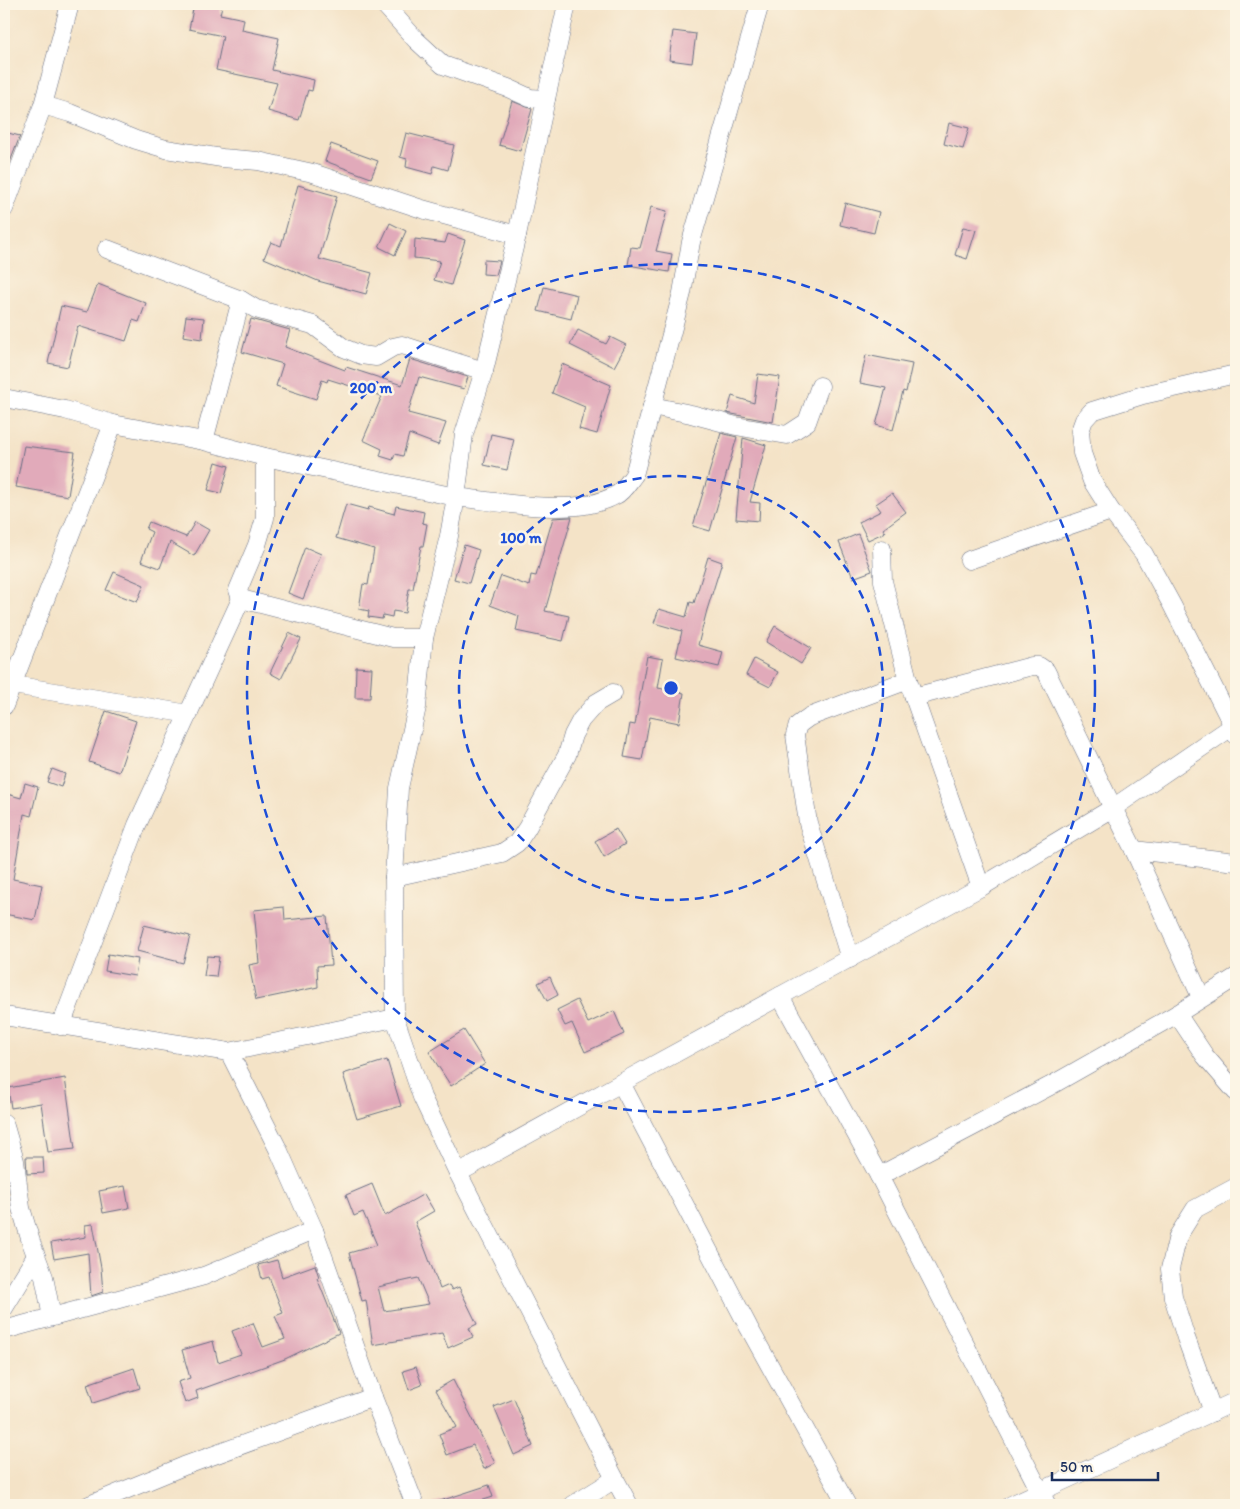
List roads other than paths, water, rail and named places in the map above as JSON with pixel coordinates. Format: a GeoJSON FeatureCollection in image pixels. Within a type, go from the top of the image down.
{"type":"FeatureCollection","features":[{"type":"Feature","properties":{"kind":"street"},"geometry":{"type":"LineString","coordinates":[[4,210],[44,105],[70,4]]}},
{"type":"Feature","properties":{"kind":"street"},"geometry":{"type":"LineString","coordinates":[[384,4],[416,40],[443,65],[508,88],[530,98],[546,98]]}},
{"type":"Feature","properties":{"kind":"street"},"geometry":{"type":"LineString","coordinates":[[567,4],[517,235],[484,371],[464,434],[449,536],[424,638],[417,707],[399,788],[394,877],[395,1018],[422,1097],[458,1173],[629,1505]]}},
{"type":"Feature","properties":{"kind":"street"},"geometry":{"type":"LineString","coordinates":[[4,398],[64,410],[113,424],[204,441],[265,457],[456,497],[560,508],[588,505],[618,495],[634,475],[682,293],[691,242],[760,4]]}},
{"type":"Feature","properties":{"kind":"street"},"geometry":{"type":"LineString","coordinates":[[44,105],[70,113],[136,140],[166,149],[222,158],[258,161],[313,173],[422,210],[517,235]]}},
{"type":"Feature","properties":{"kind":"street"},"geometry":{"type":"LineString","coordinates":[[107,249],[241,300],[256,309],[313,325],[344,348],[361,355],[376,356],[393,347],[402,345],[484,371]]}},
{"type":"Feature","properties":{"kind":"street"},"geometry":{"type":"LineString","coordinates":[[204,441],[241,300]]}},
{"type":"Feature","properties":{"kind":"street"},"geometry":{"type":"LineString","coordinates":[[458,1173],[981,887],[1113,808],[1235,729],[1172,604],[1144,554],[1111,511],[1092,481],[1082,452],[1080,431],[1084,420],[1092,411],[1143,395],[1236,374]]}},
{"type":"Feature","properties":{"kind":"street"},"geometry":{"type":"LineString","coordinates":[[652,406],[736,426],[787,435],[807,422],[820,386]]}},
{"type":"Feature","properties":{"kind":"street"},"geometry":{"type":"LineString","coordinates":[[4,706],[113,424]]}},
{"type":"Feature","properties":{"kind":"street"},"geometry":{"type":"LineString","coordinates":[[61,1026],[138,825],[241,599],[238,590],[257,545],[265,518],[265,457]]}},
{"type":"Feature","properties":{"kind":"street"},"geometry":{"type":"LineString","coordinates":[[969,560],[1111,511]]}},
{"type":"Feature","properties":{"kind":"street"},"geometry":{"type":"LineString","coordinates":[[882,549],[883,581],[908,680],[981,887]]}},
{"type":"Feature","properties":{"kind":"street"},"geometry":{"type":"LineString","coordinates":[[241,599],[394,638],[424,638]]}},
{"type":"Feature","properties":{"kind":"street"},"geometry":{"type":"LineString","coordinates":[[914,697],[1032,666],[1039,666],[1046,671],[1134,850],[1201,998]]}},
{"type":"Feature","properties":{"kind":"street"},"geometry":{"type":"LineString","coordinates":[[850,959],[808,823],[795,735],[798,725],[809,718],[908,680]]}},
{"type":"Feature","properties":{"kind":"street"},"geometry":{"type":"LineString","coordinates":[[13,685],[189,714]]}},
{"type":"Feature","properties":{"kind":"street"},"geometry":{"type":"LineString","coordinates":[[394,877],[502,853],[517,843],[556,777],[581,720],[596,703],[613,693]]}},
{"type":"Feature","properties":{"kind":"street"},"geometry":{"type":"LineString","coordinates":[[1134,850],[1236,862]]}},
{"type":"Feature","properties":{"kind":"street"},"geometry":{"type":"LineString","coordinates":[[879,1176],[1050,1086],[1177,1014],[1236,977]]}},
{"type":"Feature","properties":{"kind":"street"},"geometry":{"type":"LineString","coordinates":[[780,996],[879,1176],[1044,1499]]}},
{"type":"Feature","properties":{"kind":"street"},"geometry":{"type":"LineString","coordinates":[[1177,1014],[1205,1056],[1236,1092]]}},
{"type":"Feature","properties":{"kind":"street"},"geometry":{"type":"LineString","coordinates":[[4,1016],[229,1052],[395,1018]]}},
{"type":"Feature","properties":{"kind":"street"},"geometry":{"type":"LineString","coordinates":[[229,1052],[279,1151],[314,1230],[414,1505]]}},
{"type":"Feature","properties":{"kind":"street"},"geometry":{"type":"LineString","coordinates":[[621,1084],[750,1328],[847,1505]]}},
{"type":"Feature","properties":{"kind":"street"},"geometry":{"type":"LineString","coordinates":[[4,1123],[16,1161],[21,1208],[44,1277],[52,1317]]}},
{"type":"Feature","properties":{"kind":"street"},"geometry":{"type":"LineString","coordinates":[[1213,1412],[1186,1338],[1174,1297],[1170,1269],[1178,1236],[1195,1210],[1236,1187]]}},
{"type":"Feature","properties":{"kind":"street"},"geometry":{"type":"LineString","coordinates":[[4,1330],[204,1276],[314,1230]]}},
{"type":"Feature","properties":{"kind":"street"},"geometry":{"type":"LineString","coordinates":[[4,1308],[36,1256]]}},
{"type":"Feature","properties":{"kind":"street"},"geometry":{"type":"LineString","coordinates":[[89,1505],[184,1466],[373,1396]]}},
{"type":"Feature","properties":{"kind":"street"},"geometry":{"type":"LineString","coordinates":[[1011,1505],[1044,1499],[1236,1400]]}},
{"type":"Feature","properties":{"kind":"street"},"geometry":{"type":"LineString","coordinates":[[573,1505],[615,1479]]}}]}
